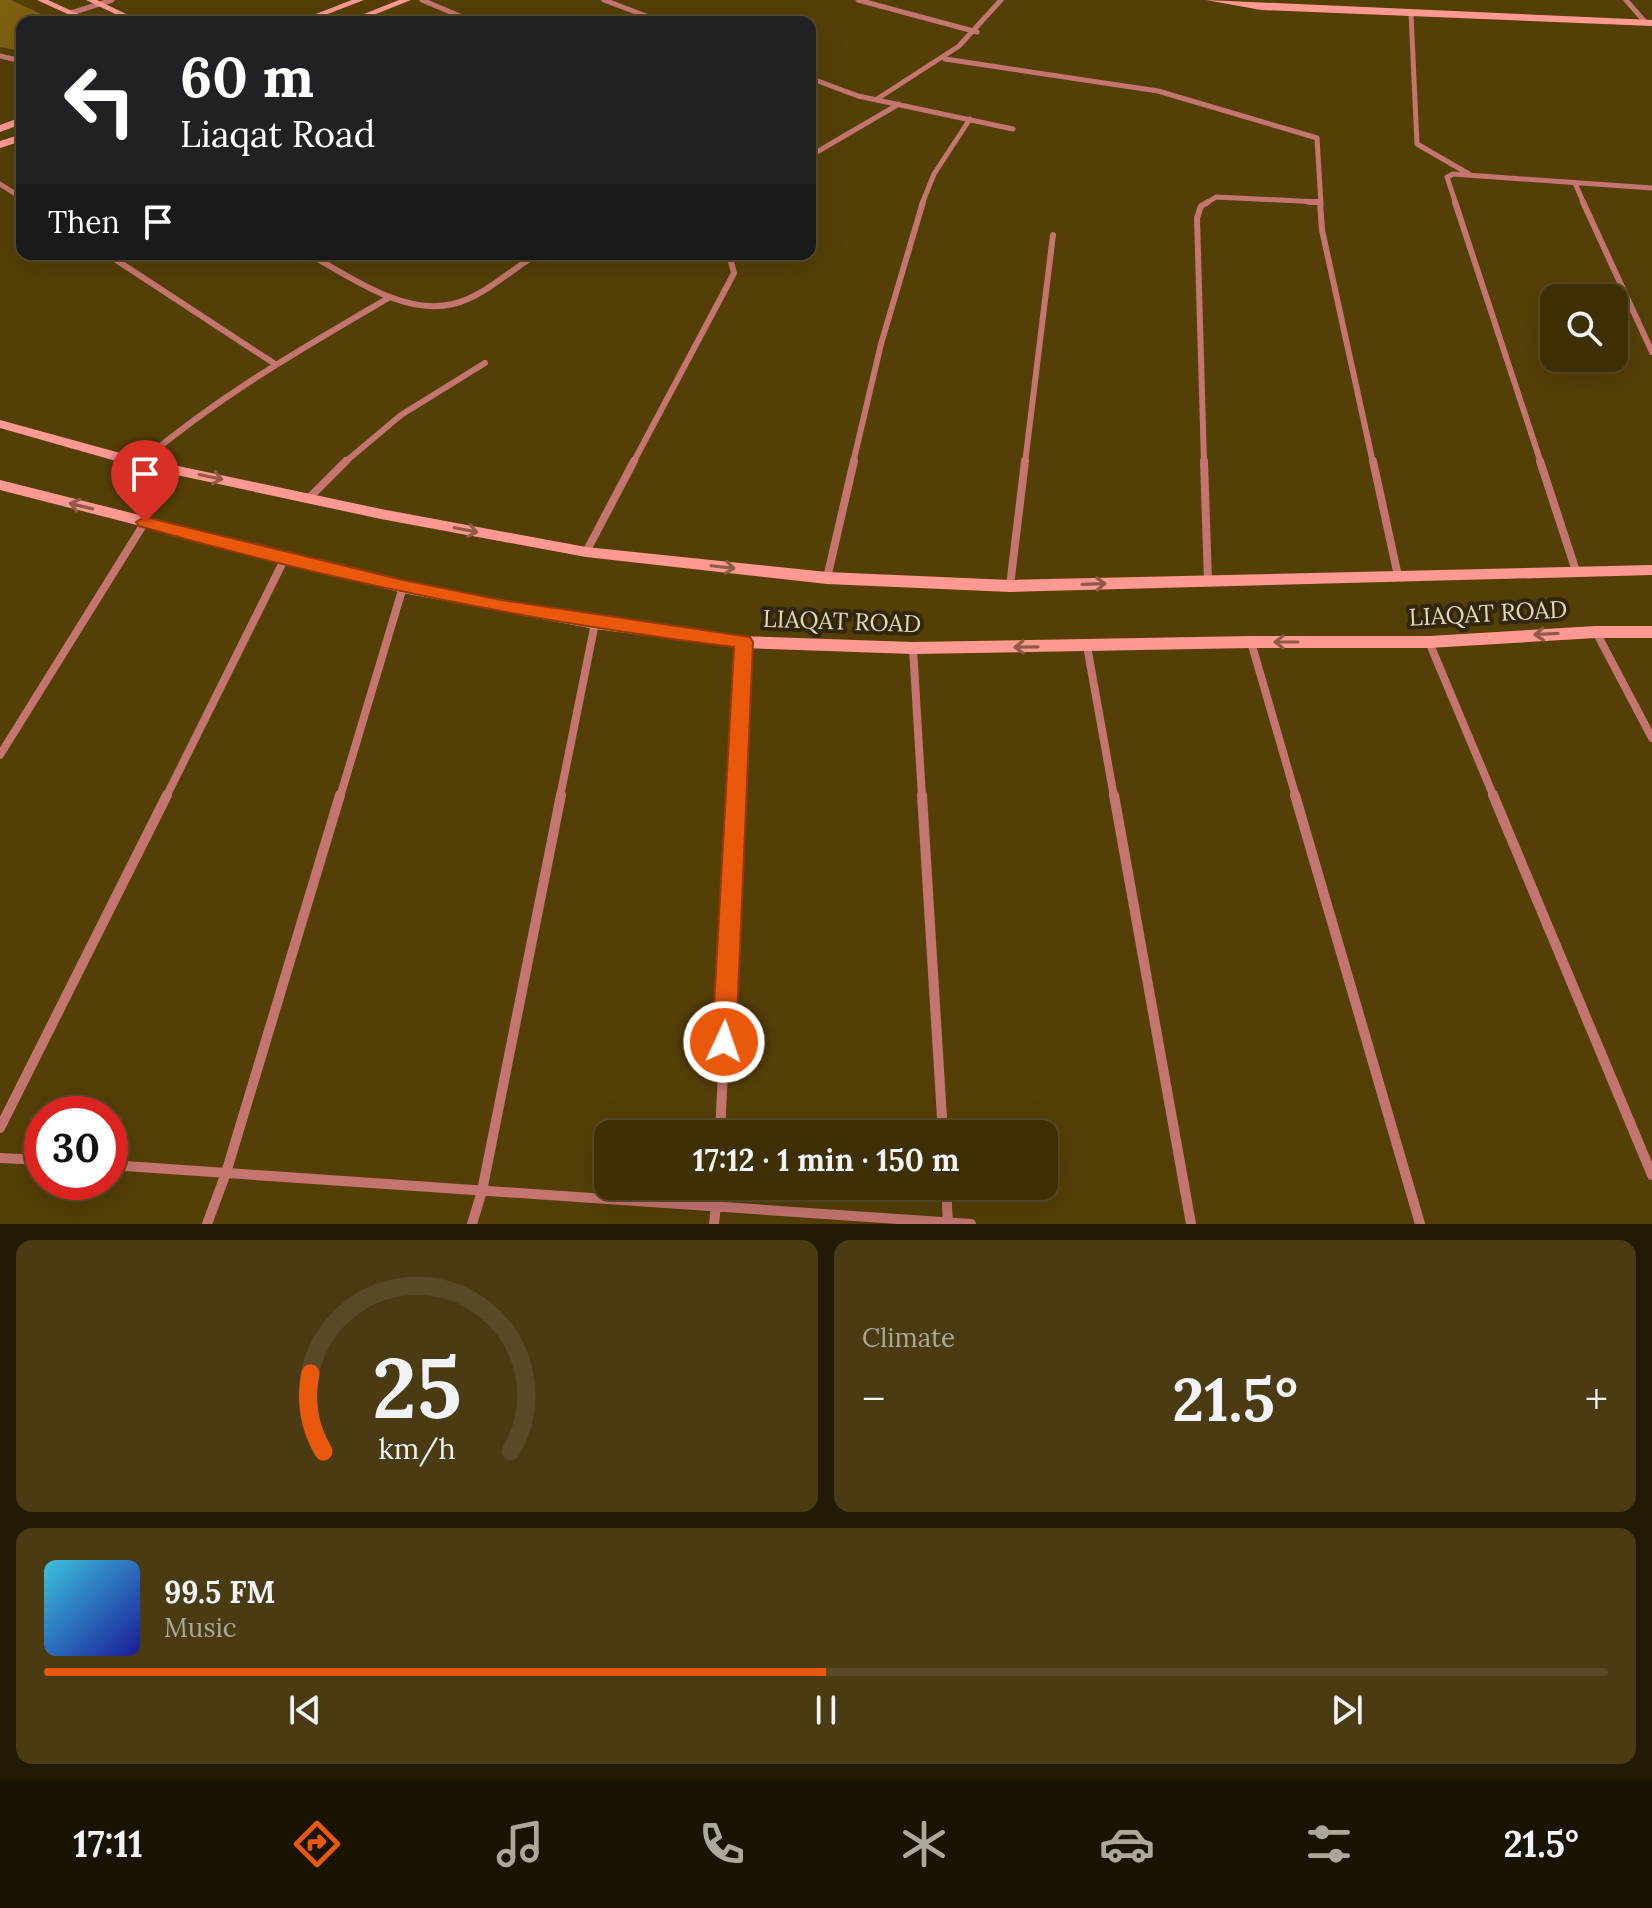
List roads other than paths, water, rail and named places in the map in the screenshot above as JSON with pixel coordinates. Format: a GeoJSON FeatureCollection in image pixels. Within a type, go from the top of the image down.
{"type":"FeatureCollection","features":[{"type":"Feature","properties":{"kind":"main road"},"geometry":{"type":"LineString","coordinates":[[41,0],[78,16]]}},
{"type":"Feature","properties":{"kind":"main road"},"geometry":{"type":"LineString","coordinates":[[316,16],[360,0]]}},
{"type":"Feature","properties":{"kind":"main road"},"geometry":{"type":"LineString","coordinates":[[364,16],[407,0]]}},
{"type":"Feature","properties":{"kind":"main road"},"geometry":{"type":"LineString","coordinates":[[1210,0],[1411,13],[1649,23]]}},
{"type":"Feature","properties":{"kind":"main road"},"geometry":{"type":"LineString","coordinates":[[94,2],[126,16]]}},
{"type":"Feature","properties":{"kind":"main road"},"geometry":{"type":"LineString","coordinates":[[0,424],[141,462],[586,552],[827,578],[1010,586],[1652,570]]}},
{"type":"Feature","properties":{"kind":"main road","name":"LIAQAT ROAD"},"geometry":{"type":"LineString","coordinates":[[0,485],[403,587],[595,623],[743,642],[913,648],[1429,642],[1596,632],[1652,632]]}},
{"type":"Feature","properties":{"kind":"street"},"geometry":{"type":"LineString","coordinates":[[71,13],[94,2],[112,0]]}},
{"type":"Feature","properties":{"kind":"street"},"geometry":{"type":"LineString","coordinates":[[422,0],[460,16]]}},
{"type":"Feature","properties":{"kind":"street"},"geometry":{"type":"LineString","coordinates":[[604,0],[646,16]]}},
{"type":"Feature","properties":{"kind":"street"},"geometry":{"type":"LineString","coordinates":[[858,0],[977,32]]}},
{"type":"Feature","properties":{"kind":"street"},"geometry":{"type":"LineString","coordinates":[[877,99],[945,59],[977,32],[1001,0]]}},
{"type":"Feature","properties":{"kind":"street"},"geometry":{"type":"LineString","coordinates":[[1626,0],[1649,23]]}},
{"type":"Feature","properties":{"kind":"street"},"geometry":{"type":"LineString","coordinates":[[1411,13],[1417,144],[1470,175]]}},
{"type":"Feature","properties":{"kind":"street"},"geometry":{"type":"LineString","coordinates":[[945,59],[1158,91],[1318,140],[1322,230],[1398,576]]}},
{"type":"Feature","properties":{"kind":"street"},"geometry":{"type":"LineString","coordinates":[[816,80],[858,96],[1013,129]]}},
{"type":"Feature","properties":{"kind":"street"},"geometry":{"type":"LineString","coordinates":[[816,152],[900,103]]}},
{"type":"Feature","properties":{"kind":"street"},"geometry":{"type":"LineString","coordinates":[[827,578],[881,344],[915,221],[934,174],[970,119]]}},
{"type":"Feature","properties":{"kind":"street"},"geometry":{"type":"LineString","coordinates":[[1576,571],[1447,177],[1453,174],[1652,188]]}},
{"type":"Feature","properties":{"kind":"street"},"geometry":{"type":"LineString","coordinates":[[1575,183],[1652,352]]}},
{"type":"Feature","properties":{"kind":"street"},"geometry":{"type":"LineString","coordinates":[[1208,581],[1197,218],[1201,206],[1216,197],[1319,202]]}},
{"type":"Feature","properties":{"kind":"street"},"geometry":{"type":"LineString","coordinates":[[1010,586],[1053,235]]}},
{"type":"Feature","properties":{"kind":"street"},"geometry":{"type":"LineString","coordinates":[[116,260],[275,364]]}},
{"type":"Feature","properties":{"kind":"street"},"geometry":{"type":"LineString","coordinates":[[320,260],[390,297],[441,306],[457,303],[528,260]]}},
{"type":"Feature","properties":{"kind":"street"},"geometry":{"type":"LineString","coordinates":[[586,552],[734,273],[731,260]]}},
{"type":"Feature","properties":{"kind":"street"},"geometry":{"type":"LineString","coordinates":[[141,462],[193,418],[275,364],[390,297]]}},
{"type":"Feature","properties":{"kind":"street"},"geometry":{"type":"LineString","coordinates":[[309,498],[361,446],[401,415],[485,363]]}},
{"type":"Feature","properties":{"kind":"street"},"geometry":{"type":"LineString","coordinates":[[0,755],[145,522]]}},
{"type":"Feature","properties":{"kind":"street"},"geometry":{"type":"LineString","coordinates":[[0,1128],[286,556]]}},
{"type":"Feature","properties":{"kind":"street"},"geometry":{"type":"LineString","coordinates":[[207,1224],[226,1173],[403,587]]}},
{"type":"Feature","properties":{"kind":"street"},"geometry":{"type":"LineString","coordinates":[[472,1224],[482,1191],[595,623]]}},
{"type":"Feature","properties":{"kind":"street"},"geometry":{"type":"LineString","coordinates":[[1596,632],[1652,738]]}},
{"type":"Feature","properties":{"kind":"street"},"geometry":{"type":"LineString","coordinates":[[721,1120],[743,642]]}},
{"type":"Feature","properties":{"kind":"street"},"geometry":{"type":"LineString","coordinates":[[1251,642],[1420,1224]]}},
{"type":"Feature","properties":{"kind":"street"},"geometry":{"type":"LineString","coordinates":[[1429,642],[1652,1175]]}},
{"type":"Feature","properties":{"kind":"street"},"geometry":{"type":"LineString","coordinates":[[1087,646],[1191,1224]]}},
{"type":"Feature","properties":{"kind":"street"},"geometry":{"type":"LineString","coordinates":[[913,648],[942,1120]]}},
{"type":"Feature","properties":{"kind":"street"},"geometry":{"type":"LineString","coordinates":[[0,1158],[24,1159]]}},
{"type":"Feature","properties":{"kind":"street"},"geometry":{"type":"LineString","coordinates":[[128,1166],[971,1224]]}},
{"type":"Feature","properties":{"kind":"street"},"geometry":{"type":"LineString","coordinates":[[714,1224],[717,1200]]}},
{"type":"Feature","properties":{"kind":"street"},"geometry":{"type":"LineString","coordinates":[[947,1200],[948,1223]]}}]}
